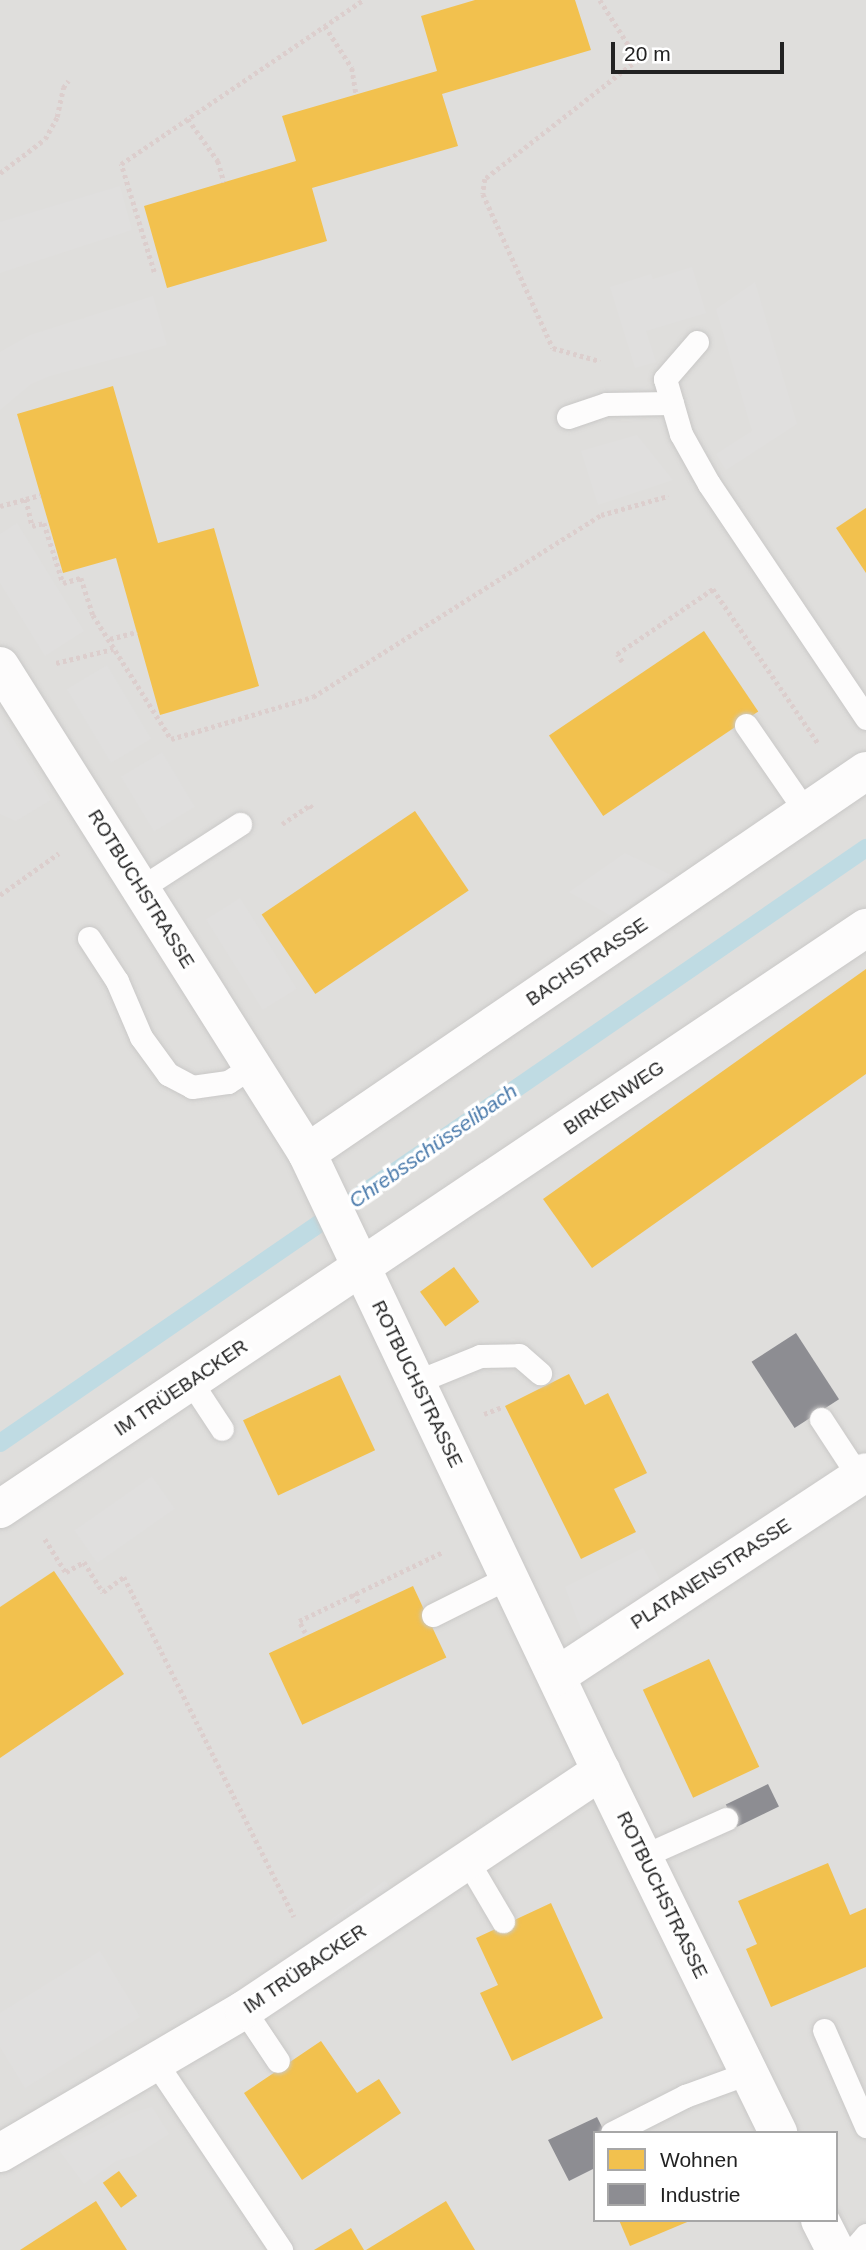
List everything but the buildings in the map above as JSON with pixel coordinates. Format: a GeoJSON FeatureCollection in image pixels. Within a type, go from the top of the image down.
{"type":"FeatureCollection","features":[{"type":"Feature","properties":{"kind":"street","name":"ROTBUCHSTRASSE"},"geometry":{"type":"LineString","coordinates":[[0,666],[253,1066],[313,1166],[601,1771],[777,2131]]}},
{"type":"Feature","properties":{"kind":"street","name":"BACHSTRASSE"},"geometry":{"type":"LineString","coordinates":[[313,1166],[866,771]]}},
{"type":"Feature","properties":{"kind":"street","name":"BIRKENWEG"},"geometry":{"type":"LineString","coordinates":[[356,1254],[866,928]]}},
{"type":"Feature","properties":{"kind":"street","name":"IM TRÜEBACKER"},"geometry":{"type":"LineString","coordinates":[[9,1503],[191,1382],[356,1254]]}},
{"type":"Feature","properties":{"kind":"street","name":"PLATANENSTRASSE"},"geometry":{"type":"LineString","coordinates":[[557,1676],[862,1475]]}},
{"type":"Feature","properties":{"kind":"street","name":"IM TRÜBACKER"},"geometry":{"type":"LineString","coordinates":[[0,2153],[244,2010],[601,1771]]}},
{"type":"Feature","properties":{"kind":"street"},"geometry":{"type":"LineString","coordinates":[[821,2222],[835,2250]]}},
{"type":"Feature","properties":{"kind":"lane"},"geometry":{"type":"LineString","coordinates":[[696,342],[666,379],[681,434],[709,484],[866,718]]}},
{"type":"Feature","properties":{"kind":"lane"},"geometry":{"type":"LineString","coordinates":[[568,417],[606,404],[672,403]]}},
{"type":"Feature","properties":{"kind":"lane"},"geometry":{"type":"LineString","coordinates":[[746,725],[806,812]]}},
{"type":"Feature","properties":{"kind":"lane"},"geometry":{"type":"LineString","coordinates":[[141,888],[240,824]]}},
{"type":"Feature","properties":{"kind":"lane"},"geometry":{"type":"LineString","coordinates":[[89,938],[117,981],[141,1037],[168,1074],[192,1087],[228,1082],[253,1066]]}},
{"type":"Feature","properties":{"kind":"lane"},"geometry":{"type":"LineString","coordinates":[[416,1382],[480,1356],[519,1355],[540,1373]]}},
{"type":"Feature","properties":{"kind":"lane"},"geometry":{"type":"LineString","coordinates":[[191,1382],[222,1429]]}},
{"type":"Feature","properties":{"kind":"lane"},"geometry":{"type":"LineString","coordinates":[[821,1419],[862,1475]]}},
{"type":"Feature","properties":{"kind":"lane"},"geometry":{"type":"LineString","coordinates":[[433,1615],[509,1577]]}},
{"type":"Feature","properties":{"kind":"lane"},"geometry":{"type":"LineString","coordinates":[[643,1856],[726,1819]]}},
{"type":"Feature","properties":{"kind":"lane"},"geometry":{"type":"LineString","coordinates":[[467,1860],[503,1921]]}},
{"type":"Feature","properties":{"kind":"lane"},"geometry":{"type":"LineString","coordinates":[[244,2010],[278,2061]]}},
{"type":"Feature","properties":{"kind":"lane"},"geometry":{"type":"LineString","coordinates":[[824,2030],[866,2126]]}},
{"type":"Feature","properties":{"kind":"lane"},"geometry":{"type":"LineString","coordinates":[[156,2063],[281,2250]]}},
{"type":"Feature","properties":{"kind":"lane"},"geometry":{"type":"LineString","coordinates":[[616,2131],[685,2096],[748,2073]]}},
{"type":"Feature","properties":{"kind":"lane"},"geometry":{"type":"LineString","coordinates":[[853,2250],[866,2235]]}},
{"type":"Feature","properties":{"kind":"path"},"geometry":{"type":"LineString","coordinates":[[153,272],[121,164],[363,0]]}},
{"type":"Feature","properties":{"kind":"path"},"geometry":{"type":"LineString","coordinates":[[600,0],[638,60],[485,179],[483,194],[553,348],[666,379]]}},
{"type":"Feature","properties":{"kind":"path"},"geometry":{"type":"LineString","coordinates":[[325,26],[352,68],[356,94]]}},
{"type":"Feature","properties":{"kind":"path"},"geometry":{"type":"LineString","coordinates":[[0,173],[45,139],[57,117],[63,88],[68,81]]}},
{"type":"Feature","properties":{"kind":"path"},"geometry":{"type":"LineString","coordinates":[[188,118],[218,161],[224,182]]}},
{"type":"Feature","properties":{"kind":"path"},"geometry":{"type":"LineString","coordinates":[[26,499],[32,526],[44,523],[63,583],[81,578],[93,615],[171,739],[313,697],[601,515],[709,484]]}},
{"type":"Feature","properties":{"kind":"path"},"geometry":{"type":"LineString","coordinates":[[0,506],[40,495]]}},
{"type":"Feature","properties":{"kind":"path"},"geometry":{"type":"LineString","coordinates":[[622,662],[617,654],[713,589],[815,742],[827,746]]}},
{"type":"Feature","properties":{"kind":"path"},"geometry":{"type":"LineString","coordinates":[[110,639],[137,632]]}},
{"type":"Feature","properties":{"kind":"path"},"geometry":{"type":"LineString","coordinates":[[52,664],[113,649]]}},
{"type":"Feature","properties":{"kind":"path"},"geometry":{"type":"LineString","coordinates":[[0,895],[63,850]]}},
{"type":"Feature","properties":{"kind":"path"},"geometry":{"type":"LineString","coordinates":[[488,1413],[502,1407]]}},
{"type":"Feature","properties":{"kind":"path"},"geometry":{"type":"LineString","coordinates":[[9,1503],[66,1572],[83,1562],[103,1592],[124,1577],[299,1928]]}},
{"type":"Feature","properties":{"kind":"path"},"geometry":{"type":"LineString","coordinates":[[305,1633],[299,1620],[449,1549]]}},
{"type":"Feature","properties":{"kind":"path"},"geometry":{"type":"LineString","coordinates":[[354,1593],[359,1606]]}},
{"type":"Feature","properties":{"kind":"shaded area"},"geometry":{"type":"Polygon","coordinates":[[[0,0],[866,0],[866,2250],[0,2250],[0,0]]]}},
{"type":"Feature","properties":{"kind":"shaded area"},"geometry":{"type":"Polygon","coordinates":[[[120,186],[132,230],[0,273],[0,222],[120,186]]]}},
{"type":"Feature","properties":{"kind":"shaded area"},"geometry":{"type":"Polygon","coordinates":[[[692,267],[706,313],[646,331],[656,362],[635,368],[610,287],[651,274],[653,279],[692,267]]]}},
{"type":"Feature","properties":{"kind":"shaded area"},"geometry":{"type":"Polygon","coordinates":[[[755,282],[797,424],[726,470],[716,454],[752,431],[716,309],[755,282]]]}},
{"type":"Feature","properties":{"kind":"shaded area"},"geometry":{"type":"Polygon","coordinates":[[[153,296],[167,345],[50,376],[31,384],[0,410],[0,352],[30,335],[153,296]]]}},
{"type":"Feature","properties":{"kind":"shaded area"},"geometry":{"type":"Polygon","coordinates":[[[637,435],[673,480],[598,505],[581,451],[637,435]]]}},
{"type":"Feature","properties":{"kind":"shaded area"},"geometry":{"type":"Polygon","coordinates":[[[17,523],[84,631],[45,656],[0,583],[0,534],[17,523]]]}},
{"type":"Feature","properties":{"kind":"shaded area"},"geometry":{"type":"Polygon","coordinates":[[[107,665],[151,739],[111,763],[67,689],[107,665]]]}},
{"type":"Feature","properties":{"kind":"shaded area"},"geometry":{"type":"Polygon","coordinates":[[[0,718],[51,800],[16,821],[0,814],[0,718]]]}},
{"type":"Feature","properties":{"kind":"shaded area"},"geometry":{"type":"Polygon","coordinates":[[[162,752],[195,807],[154,832],[121,777],[162,752]]]}},
{"type":"Feature","properties":{"kind":"shaded area"},"geometry":{"type":"Polygon","coordinates":[[[625,853],[676,877],[613,917],[569,892],[625,853]]]}},
{"type":"Feature","properties":{"kind":"shaded area"},"geometry":{"type":"Polygon","coordinates":[[[240,898],[297,989],[263,1010],[206,919],[240,898]]]}},
{"type":"Feature","properties":{"kind":"shaded area"},"geometry":{"type":"Polygon","coordinates":[[[152,1476],[175,1509],[97,1563],[74,1530],[152,1476]]]}},
{"type":"Feature","properties":{"kind":"shaded area"},"geometry":{"type":"Polygon","coordinates":[[[643,1548],[662,1583],[594,1631],[582,1632],[565,1587],[643,1548]]]}},
{"type":"Feature","properties":{"kind":"shaded area"},"geometry":{"type":"Polygon","coordinates":[[[385,1880],[395,1894],[326,1944],[316,1930],[385,1880]]]}},
{"type":"Feature","properties":{"kind":"shaded area"},"geometry":{"type":"Polygon","coordinates":[[[100,1951],[140,2017],[25,2088],[0,2047],[0,2013],[100,1951]]]}},
{"type":"Feature","properties":{"kind":"shaded area"},"geometry":{"type":"Polygon","coordinates":[[[152,2107],[169,2134],[136,2155],[116,2161],[84,2184],[59,2150],[131,2113],[152,2107]]]}},
{"type":"Feature","properties":{"kind":"waterway","name":"Chrebsschüsselibach"},"geometry":{"type":"LineString","coordinates":[[0,1443],[866,848]]}}]}
